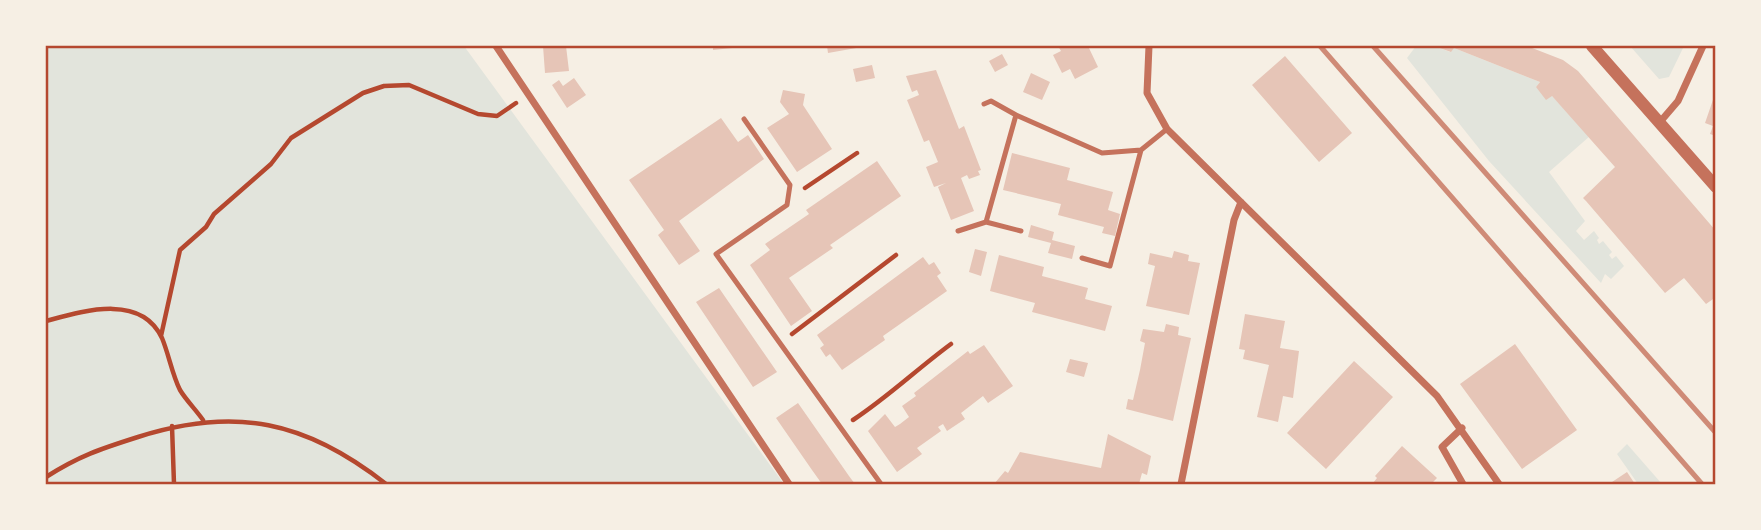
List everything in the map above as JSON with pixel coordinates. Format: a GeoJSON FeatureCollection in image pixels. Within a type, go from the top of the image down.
{"type":"FeatureCollection","features":[{"type":"Feature","properties":{"kind":"street"},"geometry":{"type":"LineString","coordinates":[[496,46],[789,485]]}},
{"type":"Feature","properties":{"kind":"street"},"geometry":{"type":"LineString","coordinates":[[1149,46],[1147,93],[1167,130],[1415,372],[1462,428],[1499,485]]}},
{"type":"Feature","properties":{"kind":"street"},"geometry":{"type":"LineString","coordinates":[[1592,46],[1716,187]]}},
{"type":"Feature","properties":{"kind":"street"},"geometry":{"type":"LineString","coordinates":[[1660,122],[1678,102],[1703,46]]}},
{"type":"Feature","properties":{"kind":"street"},"geometry":{"type":"LineString","coordinates":[[1181,485],[1234,220],[1241,202]]}},
{"type":"Feature","properties":{"kind":"street"},"geometry":{"type":"LineString","coordinates":[[1462,428],[1441,447],[1463,485]]}},
{"type":"Feature","properties":{"kind":"lane"},"geometry":{"type":"LineString","coordinates":[[984,104],[990,101],[1102,153],[1141,150],[1167,130]]}},
{"type":"Feature","properties":{"kind":"lane"},"geometry":{"type":"LineString","coordinates":[[986,222],[1016,115]]}},
{"type":"Feature","properties":{"kind":"lane"},"geometry":{"type":"LineString","coordinates":[[744,119],[790,185],[787,205],[716,254],[881,485]]}},
{"type":"Feature","properties":{"kind":"lane"},"geometry":{"type":"LineString","coordinates":[[1082,258],[1110,266],[1141,150]]}},
{"type":"Feature","properties":{"kind":"lane"},"geometry":{"type":"LineString","coordinates":[[958,231],[986,222],[1021,231]]}},
{"type":"Feature","properties":{"kind":"path"},"geometry":{"type":"LineString","coordinates":[[161,337],[180,250],[206,227],[214,214],[271,164],[291,138],[363,93],[384,86],[409,85],[478,114],[497,116],[529,94]]}},
{"type":"Feature","properties":{"kind":"path"},"geometry":{"type":"LineString","coordinates":[[787,205],[803,190],[857,152]]}},
{"type":"Feature","properties":{"kind":"path"},"geometry":{"type":"LineString","coordinates":[[780,342],[896,255]]}},
{"type":"Feature","properties":{"kind":"path"},"geometry":{"type":"LineString","coordinates":[[46,321],[75,313],[117,308],[144,314],[161,337],[180,390],[203,421]]}},
{"type":"Feature","properties":{"kind":"path"},"geometry":{"type":"LineString","coordinates":[[841,429],[895,392],[917,369],[951,344]]}},
{"type":"Feature","properties":{"kind":"path"},"geometry":{"type":"LineString","coordinates":[[46,477],[81,455],[172,426],[203,421],[258,421],[311,437],[386,485]]}},
{"type":"Feature","properties":{"kind":"path"},"geometry":{"type":"LineString","coordinates":[[172,426],[174,485]]}},
{"type":"Feature","properties":{"kind":"shaded area"},"geometry":{"type":"Polygon","coordinates":[[[46,46],[464,46],[784,484],[46,484],[46,46]]]}},
{"type":"Feature","properties":{"kind":"shaded area"},"geometry":{"type":"Polygon","coordinates":[[[1416,46],[1434,46],[1450,52],[1454,48],[1540,82],[1536,87],[1552,96],[1590,136],[1549,172],[1585,221],[1576,231],[1584,240],[1594,231],[1599,238],[1599,244],[1603,241],[1612,252],[1609,255],[1612,259],[1616,256],[1624,266],[1611,279],[1605,274],[1601,283],[1489,161],[1407,58],[1416,46]]]}},
{"type":"Feature","properties":{"kind":"shaded area"},"geometry":{"type":"Polygon","coordinates":[[[1630,46],[1684,46],[1669,77],[1659,79],[1630,46]]]}},
{"type":"Feature","properties":{"kind":"shaded area"},"geometry":{"type":"Polygon","coordinates":[[[1627,444],[1662,484],[1638,484],[1617,454],[1627,444]]]}},
{"type":"Feature","properties":{"kind":"building"},"geometry":{"type":"Polygon","coordinates":[[[543,46],[566,46],[569,71],[545,73],[543,46]]]}},
{"type":"Feature","properties":{"kind":"building"},"geometry":{"type":"Polygon","coordinates":[[[713,46],[742,46],[742,47],[713,50],[713,46]]]}},
{"type":"Feature","properties":{"kind":"building"},"geometry":{"type":"Polygon","coordinates":[[[827,46],[862,46],[862,47],[828,53],[827,46]]]}},
{"type":"Feature","properties":{"kind":"building"},"geometry":{"type":"Polygon","coordinates":[[[1058,46],[1088,46],[1098,67],[1075,79],[1070,69],[1062,73],[1053,55],[1061,51],[1058,46]]]}},
{"type":"Feature","properties":{"kind":"building"},"geometry":{"type":"Polygon","coordinates":[[[1434,46],[1527,46],[1563,60],[1578,71],[1716,231],[1716,297],[1706,304],[1684,278],[1665,293],[1583,198],[1615,167],[1552,96],[1546,100],[1536,87],[1540,82],[1454,48],[1451,52],[1434,46]]]}},
{"type":"Feature","properties":{"kind":"building"},"geometry":{"type":"Polygon","coordinates":[[[1002,54],[1008,65],[995,72],[989,61],[1002,54]]]}},
{"type":"Feature","properties":{"kind":"building"},"geometry":{"type":"Polygon","coordinates":[[[1285,56],[1352,133],[1319,162],[1252,85],[1285,56]]]}},
{"type":"Feature","properties":{"kind":"building"},"geometry":{"type":"Polygon","coordinates":[[[872,65],[875,78],[856,82],[853,69],[872,65]]]}},
{"type":"Feature","properties":{"kind":"building"},"geometry":{"type":"Polygon","coordinates":[[[936,70],[959,129],[964,126],[981,170],[978,171],[980,175],[969,179],[967,175],[961,178],[974,211],[951,220],[938,187],[946,183],[934,187],[926,167],[938,162],[929,140],[924,142],[907,100],[919,95],[917,90],[912,92],[906,76],[936,70]]]}},
{"type":"Feature","properties":{"kind":"building"},"geometry":{"type":"Polygon","coordinates":[[[1031,73],[1050,82],[1042,100],[1023,92],[1031,73]]]}},
{"type":"Feature","properties":{"kind":"building"},"geometry":{"type":"Polygon","coordinates":[[[574,78],[586,95],[567,108],[552,85],[559,80],[563,86],[574,78]]]}},
{"type":"Feature","properties":{"kind":"building"},"geometry":{"type":"Polygon","coordinates":[[[783,90],[805,94],[803,105],[832,149],[797,172],[767,128],[789,114],[780,102],[783,90]]]}},
{"type":"Feature","properties":{"kind":"building"},"geometry":{"type":"Polygon","coordinates":[[[1715,94],[1716,136],[1710,134],[1713,126],[1705,123],[1715,94]]]}},
{"type":"Feature","properties":{"kind":"building"},"geometry":{"type":"Polygon","coordinates":[[[721,118],[738,142],[748,135],[764,159],[679,221],[700,251],[679,265],[658,235],[664,230],[629,180],[721,118]]]}},
{"type":"Feature","properties":{"kind":"building"},"geometry":{"type":"Polygon","coordinates":[[[1012,153],[1070,168],[1067,180],[1113,192],[1108,210],[1120,214],[1115,236],[1102,233],[1104,227],[1058,215],[1061,204],[1003,190],[1012,153]]]}},
{"type":"Feature","properties":{"kind":"building"},"geometry":{"type":"Polygon","coordinates":[[[877,161],[901,196],[830,245],[833,248],[789,278],[812,311],[791,326],[750,265],[770,250],[765,244],[809,214],[806,210],[877,161]]]}},
{"type":"Feature","properties":{"kind":"building"},"geometry":{"type":"Polygon","coordinates":[[[1031,225],[1054,232],[1052,240],[1075,246],[1072,259],[1048,253],[1051,243],[1028,237],[1031,225]]]}},
{"type":"Feature","properties":{"kind":"building"},"geometry":{"type":"Polygon","coordinates":[[[975,249],[987,252],[981,276],[969,272],[975,249]]]}},
{"type":"Feature","properties":{"kind":"building"},"geometry":{"type":"Polygon","coordinates":[[[1174,251],[1189,255],[1188,261],[1200,263],[1189,315],[1146,306],[1155,266],[1148,264],[1150,253],[1172,258],[1174,251]]]}},
{"type":"Feature","properties":{"kind":"building"},"geometry":{"type":"Polygon","coordinates":[[[999,255],[1044,267],[1042,276],[1088,288],[1085,299],[1112,306],[1105,331],[1032,312],[1035,303],[990,291],[999,255]]]}},
{"type":"Feature","properties":{"kind":"building"},"geometry":{"type":"Polygon","coordinates":[[[923,257],[929,265],[934,262],[941,273],[937,276],[947,291],[883,336],[885,340],[842,370],[830,354],[826,357],[820,348],[824,345],[817,335],[923,257]]]}},
{"type":"Feature","properties":{"kind":"building"},"geometry":{"type":"Polygon","coordinates":[[[719,288],[777,372],[753,387],[696,302],[719,288]]]}},
{"type":"Feature","properties":{"kind":"building"},"geometry":{"type":"Polygon","coordinates":[[[1245,314],[1285,321],[1280,348],[1299,351],[1293,398],[1283,396],[1278,422],[1257,417],[1269,365],[1243,359],[1245,350],[1239,349],[1245,314]]]}},
{"type":"Feature","properties":{"kind":"building"},"geometry":{"type":"Polygon","coordinates":[[[1166,324],[1179,327],[1178,335],[1191,338],[1173,421],[1126,409],[1128,399],[1133,400],[1140,370],[1145,343],[1140,341],[1143,329],[1164,332],[1166,324]]]}},
{"type":"Feature","properties":{"kind":"building"},"geometry":{"type":"Polygon","coordinates":[[[1515,344],[1577,430],[1522,469],[1460,384],[1515,344]]]}},
{"type":"Feature","properties":{"kind":"building"},"geometry":{"type":"Polygon","coordinates":[[[984,345],[1013,386],[988,403],[983,396],[961,413],[965,419],[947,431],[943,424],[938,427],[941,431],[917,448],[922,454],[897,472],[868,431],[885,414],[895,427],[900,424],[909,417],[902,406],[916,396],[914,393],[968,351],[970,354],[984,345]]]}},
{"type":"Feature","properties":{"kind":"building"},"geometry":{"type":"Polygon","coordinates":[[[1070,359],[1088,363],[1084,377],[1066,372],[1070,359]]]}},
{"type":"Feature","properties":{"kind":"building"},"geometry":{"type":"Polygon","coordinates":[[[1354,361],[1393,397],[1326,469],[1287,433],[1354,361]]]}},
{"type":"Feature","properties":{"kind":"building"},"geometry":{"type":"Polygon","coordinates":[[[798,403],[855,484],[822,484],[812,470],[776,418],[798,403]]]}},
{"type":"Feature","properties":{"kind":"building"},"geometry":{"type":"Polygon","coordinates":[[[1108,434],[1151,456],[1147,475],[1142,473],[1139,484],[994,484],[1005,471],[1008,473],[1020,452],[1101,468],[1108,434]]]}},
{"type":"Feature","properties":{"kind":"building"},"geometry":{"type":"Polygon","coordinates":[[[1402,446],[1437,478],[1431,484],[1373,483],[1377,478],[1375,476],[1402,446]]]}},
{"type":"Feature","properties":{"kind":"building"},"geometry":{"type":"Polygon","coordinates":[[[1627,472],[1635,484],[1609,484],[1627,472]]]}},
{"type":"Feature","properties":{"kind":"railway"},"geometry":{"type":"LineString","coordinates":[[1320,46],[1702,484]]}},
{"type":"Feature","properties":{"kind":"railway"},"geometry":{"type":"LineString","coordinates":[[1373,46],[1716,433]]}}]}
